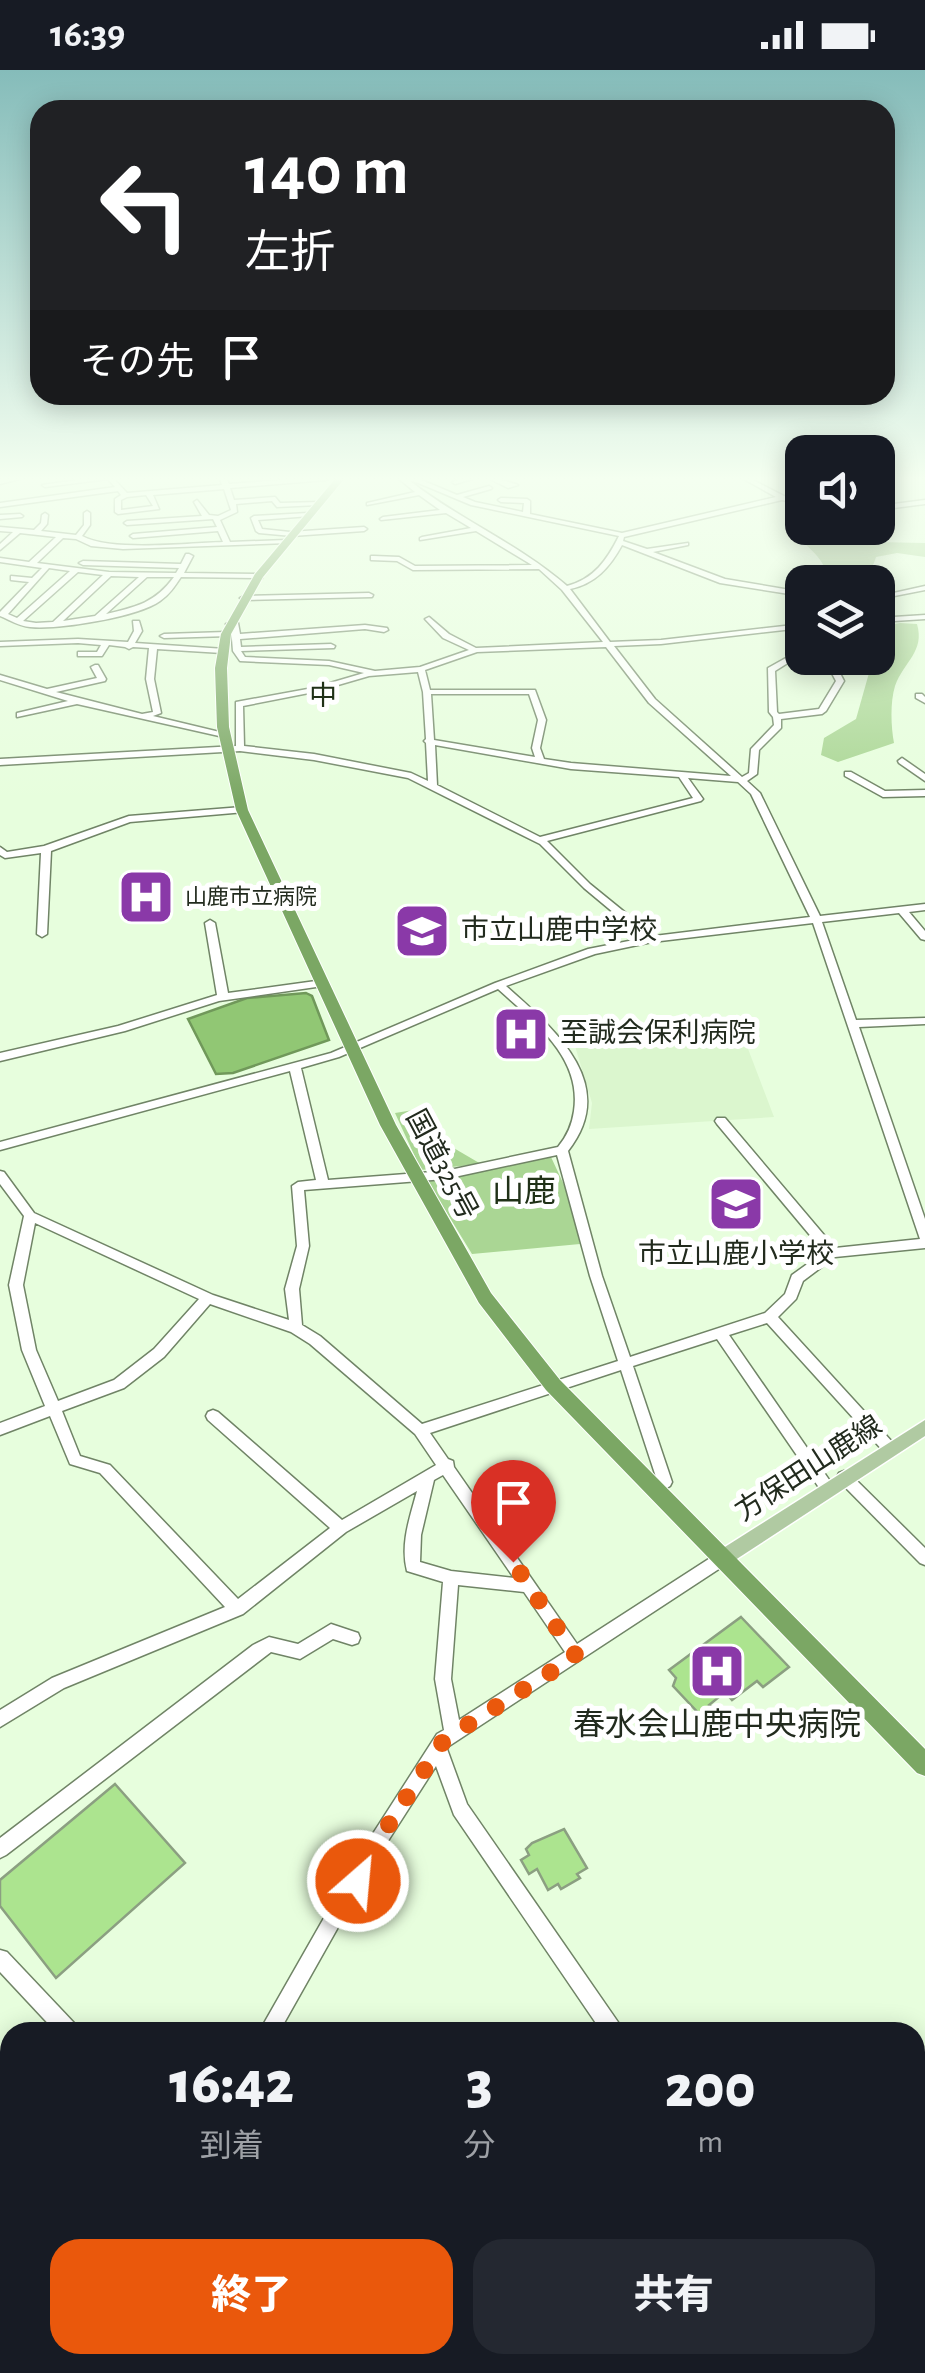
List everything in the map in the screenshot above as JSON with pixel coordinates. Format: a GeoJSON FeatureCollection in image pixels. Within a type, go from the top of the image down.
{"type":"FeatureCollection","features":[{"type":"Feature","properties":{"kind":"highway"},"geometry":{"type":"LineString","coordinates":[[231,639],[244,598],[253,585]]}},
{"type":"Feature","properties":{"kind":"highway","name":"国道325号"},"geometry":{"type":"LineString","coordinates":[[231,639],[230,744],[242,810],[415,1176],[485,1298],[553,1384],[925,1764]]}},
{"type":"Feature","properties":{"kind":"main road","name":"方保田山鹿線"},"geometry":{"type":"LineString","coordinates":[[723,1558],[925,1427]]}},
{"type":"Feature","properties":{"kind":"street"},"geometry":{"type":"LineString","coordinates":[[30,585],[22,599],[3,614],[27,625],[97,618],[152,604],[170,585]]}},
{"type":"Feature","properties":{"kind":"street"},"geometry":{"type":"LineString","coordinates":[[57,622],[96,585]]}},
{"type":"Feature","properties":{"kind":"street"},"geometry":{"type":"LineString","coordinates":[[97,618],[133,585]]}},
{"type":"Feature","properties":{"kind":"street"},"geometry":{"type":"LineString","coordinates":[[420,1430],[770,1316],[791,1296],[797,1278],[832,1254],[925,1240],[817,921],[769,817],[742,780],[652,701],[562,585]]}},
{"type":"Feature","properties":{"kind":"street"},"geometry":{"type":"LineString","coordinates":[[565,588],[580,585]]}},
{"type":"Feature","properties":{"kind":"street"},"geometry":{"type":"LineString","coordinates":[[742,585],[785,593]]}},
{"type":"Feature","properties":{"kind":"street"},"geometry":{"type":"LineString","coordinates":[[18,620],[58,586],[88,593]]}},
{"type":"Feature","properties":{"kind":"street"},"geometry":{"type":"LineString","coordinates":[[895,594],[925,588]]}},
{"type":"Feature","properties":{"kind":"street"},"geometry":{"type":"LineString","coordinates":[[244,598],[369,596]]}},
{"type":"Feature","properties":{"kind":"street"},"geometry":{"type":"LineString","coordinates":[[895,619],[925,616]]}},
{"type":"Feature","properties":{"kind":"street"},"geometry":{"type":"LineString","coordinates":[[429,619],[446,636],[476,650]]}},
{"type":"Feature","properties":{"kind":"street"},"geometry":{"type":"LineString","coordinates":[[129,647],[138,631],[136,624]]}},
{"type":"Feature","properties":{"kind":"street"},"geometry":{"type":"LineString","coordinates":[[0,644],[58,641],[153,648],[365,627],[384,630]]}},
{"type":"Feature","properties":{"kind":"street"},"geometry":{"type":"LineString","coordinates":[[230,744],[239,704],[314,690],[374,673],[421,668],[476,650],[612,646],[785,628]]}},
{"type":"Feature","properties":{"kind":"street"},"geometry":{"type":"LineString","coordinates":[[164,636],[332,646]]}},
{"type":"Feature","properties":{"kind":"street"},"geometry":{"type":"LineString","coordinates":[[231,639],[246,660],[329,663],[374,673]]}},
{"type":"Feature","properties":{"kind":"street"},"geometry":{"type":"LineString","coordinates":[[82,654],[98,654],[106,644]]}},
{"type":"Feature","properties":{"kind":"street"},"geometry":{"type":"LineString","coordinates":[[141,716],[157,713],[150,679],[153,648]]}},
{"type":"Feature","properties":{"kind":"street"},"geometry":{"type":"LineString","coordinates":[[428,741],[572,766],[742,780],[753,774],[755,748],[778,726],[770,670],[785,661]]}},
{"type":"Feature","properties":{"kind":"street"},"geometry":{"type":"LineString","coordinates":[[47,692],[102,678],[96,667]]}},
{"type":"Feature","properties":{"kind":"street"},"geometry":{"type":"LineString","coordinates":[[421,668],[427,692],[433,784]]}},
{"type":"Feature","properties":{"kind":"street"},"geometry":{"type":"LineString","coordinates":[[778,717],[822,710],[840,681],[837,675]]}},
{"type":"Feature","properties":{"kind":"street"},"geometry":{"type":"LineString","coordinates":[[0,678],[230,744],[376,768],[433,784],[540,840],[587,886],[652,939]]}},
{"type":"Feature","properties":{"kind":"street"},"geometry":{"type":"LineString","coordinates":[[427,692],[532,692],[542,712],[543,733],[536,748],[540,758]]}},
{"type":"Feature","properties":{"kind":"street"},"geometry":{"type":"LineString","coordinates":[[20,715],[76,701]]}},
{"type":"Feature","properties":{"kind":"street"},"geometry":{"type":"LineString","coordinates":[[0,762],[230,744]]}},
{"type":"Feature","properties":{"kind":"street"},"geometry":{"type":"LineString","coordinates":[[902,762],[925,778]]}},
{"type":"Feature","properties":{"kind":"street"},"geometry":{"type":"LineString","coordinates":[[540,840],[698,799],[680,774]]}},
{"type":"Feature","properties":{"kind":"street"},"geometry":{"type":"LineString","coordinates":[[848,774],[884,794],[925,793]]}},
{"type":"Feature","properties":{"kind":"street"},"geometry":{"type":"LineString","coordinates":[[0,850],[5,855],[46,849],[129,819],[242,810]]}},
{"type":"Feature","properties":{"kind":"street"},"geometry":{"type":"LineString","coordinates":[[42,934],[46,849]]}},
{"type":"Feature","properties":{"kind":"street"},"geometry":{"type":"LineString","coordinates":[[0,1146],[352,1049],[499,984],[592,951],[652,939],[925,907]]}},
{"type":"Feature","properties":{"kind":"street"},"geometry":{"type":"LineString","coordinates":[[902,910],[925,937]]}},
{"type":"Feature","properties":{"kind":"street"},"geometry":{"type":"LineString","coordinates":[[210,923],[224,997]]}},
{"type":"Feature","properties":{"kind":"street"},"geometry":{"type":"LineString","coordinates":[[0,1056],[121,1028],[224,997],[323,982]]}},
{"type":"Feature","properties":{"kind":"street"},"geometry":{"type":"LineString","coordinates":[[296,1328],[292,1289],[303,1246],[298,1186],[445,1175],[562,1150],[573,1134],[583,1092],[575,1069],[558,1041],[499,984]]}},
{"type":"Feature","properties":{"kind":"street"},"geometry":{"type":"LineString","coordinates":[[854,1024],[925,1022]]}},
{"type":"Feature","properties":{"kind":"street"},"geometry":{"type":"LineString","coordinates":[[295,1066],[324,1182]]}},
{"type":"Feature","properties":{"kind":"street"},"geometry":{"type":"LineString","coordinates":[[722,1121],[832,1254]]}},
{"type":"Feature","properties":{"kind":"street"},"geometry":{"type":"LineString","coordinates":[[562,1150],[596,1276],[666,1482],[657,1488]]}},
{"type":"Feature","properties":{"kind":"street"},"geometry":{"type":"LineString","coordinates":[[0,1175],[30,1216],[208,1298],[296,1328],[315,1340],[420,1430],[448,1465],[576,1656]]}},
{"type":"Feature","properties":{"kind":"street"},"geometry":{"type":"LineString","coordinates":[[30,1216],[16,1285],[30,1350],[75,1460],[105,1469],[237,1609]]}},
{"type":"Feature","properties":{"kind":"street"},"geometry":{"type":"LineString","coordinates":[[0,1429],[119,1384],[159,1353],[208,1298]]}},
{"type":"Feature","properties":{"kind":"street"},"geometry":{"type":"LineString","coordinates":[[770,1316],[890,1449]]}},
{"type":"Feature","properties":{"kind":"street"},"geometry":{"type":"LineString","coordinates":[[721,1334],[827,1488]]}},
{"type":"Feature","properties":{"kind":"street"},"geometry":{"type":"LineString","coordinates":[[213,1416],[340,1528]]}},
{"type":"Feature","properties":{"kind":"street"},"geometry":{"type":"LineString","coordinates":[[0,1718],[58,1682],[237,1609],[340,1528],[448,1465]]}},
{"type":"Feature","properties":{"kind":"street"},"geometry":{"type":"LineString","coordinates":[[844,1478],[925,1558]]}},
{"type":"Feature","properties":{"kind":"street"},"geometry":{"type":"LineString","coordinates":[[427,1480],[413,1535],[412,1566],[450,1578],[529,1586]]}},
{"type":"Feature","properties":{"kind":"street"},"geometry":{"type":"LineString","coordinates":[[275,2022],[371,1852],[438,1748],[453,1732],[723,1558]]}},
{"type":"Feature","properties":{"kind":"street"},"geometry":{"type":"LineString","coordinates":[[450,1578],[443,1679],[453,1732]]}},
{"type":"Feature","properties":{"kind":"street"},"geometry":{"type":"LineString","coordinates":[[0,1850],[142,1744],[258,1650],[269,1644],[300,1652],[331,1631],[352,1638]]}},
{"type":"Feature","properties":{"kind":"street"},"geometry":{"type":"LineString","coordinates":[[438,1748],[446,1761],[460,1810],[605,2022]]}},
{"type":"Feature","properties":{"kind":"street"},"geometry":{"type":"LineString","coordinates":[[0,1960],[59,2022]]}},
{"type":"Feature","properties":{"kind":"shaded area"},"geometry":{"type":"Polygon","coordinates":[[[895,624],[917,624],[919,634],[916,649],[893,692],[894,743],[838,762],[821,755],[824,738],[856,719],[868,675],[895,675],[895,624]]]}},
{"type":"Feature","properties":{"kind":"shaded area"},"geometry":{"type":"Polygon","coordinates":[[[306,993],[312,996],[329,1040],[233,1073],[216,1074],[188,1019],[247,998],[306,993]]]}},
{"type":"Feature","properties":{"kind":"shaded area"},"geometry":{"type":"Polygon","coordinates":[[[737,1020],[774,1117],[589,1129],[592,1103],[575,1046],[581,1036],[627,1025],[737,1020]]]}},
{"type":"Feature","properties":{"kind":"shaded area"},"geometry":{"type":"Polygon","coordinates":[[[432,1107],[440,1140],[481,1164],[421,1170],[395,1113],[432,1107]]]}},
{"type":"Feature","properties":{"kind":"shaded area"},"geometry":{"type":"Polygon","coordinates":[[[551,1157],[571,1200],[580,1244],[472,1254],[426,1179],[446,1179],[551,1157]]]}},
{"type":"Feature","properties":{"kind":"building"},"geometry":{"type":"Polygon","coordinates":[[[741,1617],[789,1667],[763,1687],[757,1681],[732,1700],[725,1692],[709,1705],[716,1712],[705,1720],[673,1686],[676,1678],[669,1670],[741,1617]]]}},
{"type":"Feature","properties":{"kind":"building"},"geometry":{"type":"Polygon","coordinates":[[[115,1784],[185,1863],[56,1978],[0,1906],[0,1880],[115,1784]]]}},
{"type":"Feature","properties":{"kind":"building"},"geometry":{"type":"Polygon","coordinates":[[[564,1829],[587,1868],[577,1874],[580,1878],[561,1889],[558,1884],[548,1890],[537,1869],[529,1874],[521,1860],[529,1855],[526,1849],[532,1843],[564,1829]]]}},
{"type":"Feature","properties":{"kind":"place","name":"山鹿市立病院"},"geometry":{"type":"Point","coordinates":[146,897]}},
{"type":"Feature","properties":{"kind":"place","name":"市立山鹿中学校"},"geometry":{"type":"Point","coordinates":[422,931]}},
{"type":"Feature","properties":{"kind":"place","name":"至誠会保利病院"},"geometry":{"type":"Point","coordinates":[521,1034]}},
{"type":"Feature","properties":{"kind":"place","name":"市立山鹿小学校"},"geometry":{"type":"Point","coordinates":[736,1204]}},
{"type":"Feature","properties":{"kind":"place","name":"春水会山鹿中央病院"},"geometry":{"type":"Point","coordinates":[717,1671]}},
{"type":"Feature","properties":{"kind":"district","name":"中"},"geometry":{"type":"Point","coordinates":[323,697]}},
{"type":"Feature","properties":{"kind":"district","name":"山鹿"},"geometry":{"type":"Point","coordinates":[524,1192]}},
{"type":"Feature","properties":{"kind":"route"},"geometry":{"type":"LineString","coordinates":[[358,1881],[371,1852],[444,1740],[576,1656],[513,1562]]}}]}
